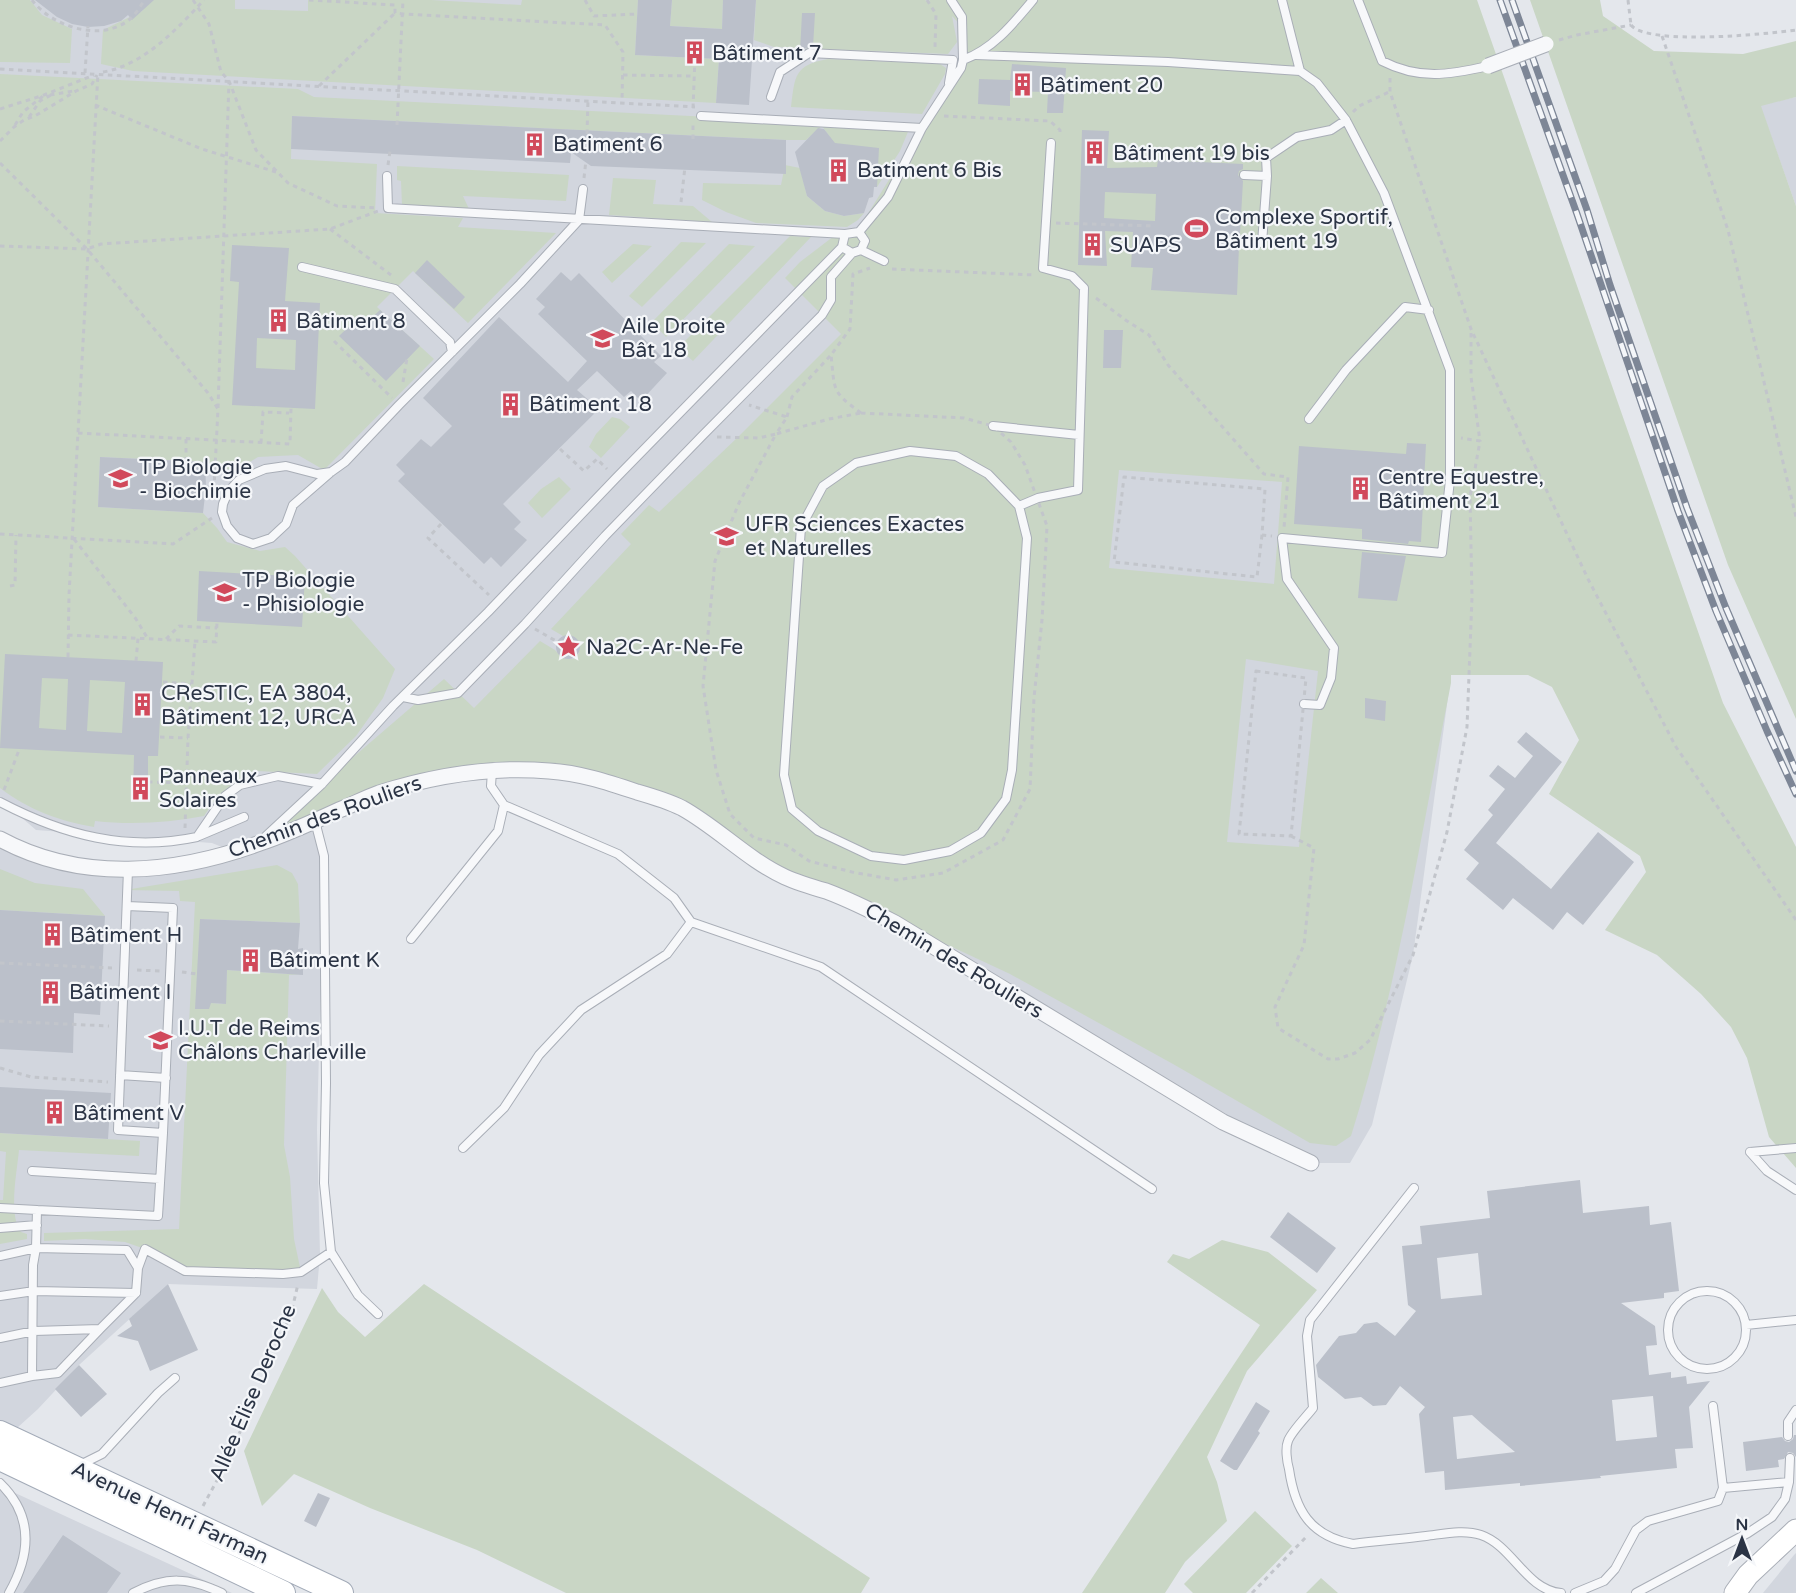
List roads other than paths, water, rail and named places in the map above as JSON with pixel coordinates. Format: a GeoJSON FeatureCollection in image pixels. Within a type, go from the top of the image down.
{"type":"FeatureCollection","features":[{"type":"Feature","properties":{"kind":"main road","name":"Avenue Henri Farman"},"geometry":{"type":"LineString","coordinates":[[0,1433],[341,1593]]}},
{"type":"Feature","properties":{"kind":"main road","name":"Avenue Henri Farman"},"geometry":{"type":"LineString","coordinates":[[0,1458],[283,1593]]}},
{"type":"Feature","properties":{"kind":"street"},"geometry":{"type":"LineString","coordinates":[[1488,66],[1546,44]]}},
{"type":"Feature","properties":{"kind":"street","name":"Chemin des Rouliers"},"geometry":{"type":"LineString","coordinates":[[0,839],[22,851],[85,867],[128,870],[179,865],[259,844],[376,794],[429,779],[492,771],[547,771],[586,775],[681,807],[764,866],[787,878],[860,904],[895,923],[1224,1122],[1311,1163]]}},
{"type":"Feature","properties":{"kind":"street"},"geometry":{"type":"LineString","coordinates":[[1735,1593],[1748,1575],[1796,1530]]}},
{"type":"Feature","properties":{"kind":"lane"},"geometry":{"type":"LineString","coordinates":[[387,176],[388,208],[845,234],[859,232],[888,197],[927,119],[961,68],[963,60],[962,17],[951,0]]}},
{"type":"Feature","properties":{"kind":"lane"},"geometry":{"type":"LineString","coordinates":[[963,60],[976,55],[1007,30],[1033,0]]}},
{"type":"Feature","properties":{"kind":"lane"},"geometry":{"type":"LineString","coordinates":[[1282,0],[1300,71]]}},
{"type":"Feature","properties":{"kind":"lane"},"geometry":{"type":"LineString","coordinates":[[1358,0],[1382,61],[1414,72],[1443,75],[1488,66]]}},
{"type":"Feature","properties":{"kind":"lane"},"geometry":{"type":"LineString","coordinates":[[771,97],[780,72],[809,53],[952,60],[948,85]]}},
{"type":"Feature","properties":{"kind":"lane"},"geometry":{"type":"LineString","coordinates":[[976,55],[1168,62],[1300,71],[1317,83],[1346,120],[1384,193],[1450,370],[1450,480],[1442,553],[1282,538],[1287,579],[1334,648],[1331,678],[1320,705],[1304,704]]}},
{"type":"Feature","properties":{"kind":"lane"},"geometry":{"type":"LineString","coordinates":[[701,116],[922,128]]}},
{"type":"Feature","properties":{"kind":"lane"},"geometry":{"type":"LineString","coordinates":[[1239,240],[1262,243],[1267,176],[1266,158],[1297,137],[1332,129],[1346,120]]}},
{"type":"Feature","properties":{"kind":"lane"},"geometry":{"type":"LineString","coordinates":[[1019,506],[1038,498],[1078,490],[1084,288],[1072,276],[1044,268],[1055,142]]}},
{"type":"Feature","properties":{"kind":"lane"},"geometry":{"type":"LineString","coordinates":[[1244,175],[1267,176]]}},
{"type":"Feature","properties":{"kind":"lane"},"geometry":{"type":"LineString","coordinates":[[331,472],[317,474],[286,466],[265,469],[239,480],[228,492],[222,512],[227,526],[237,538],[253,544],[271,538],[286,524],[293,505],[345,462],[520,284],[579,219],[583,189]]}},
{"type":"Feature","properties":{"kind":"lane"},"geometry":{"type":"LineString","coordinates":[[403,697],[418,700],[458,693],[701,436],[822,315],[831,300],[831,277],[852,253],[861,250],[865,241],[859,232]]}},
{"type":"Feature","properties":{"kind":"lane"},"geometry":{"type":"LineString","coordinates":[[259,844],[322,784],[403,697],[842,247],[845,234]]}},
{"type":"Feature","properties":{"kind":"lane"},"geometry":{"type":"LineString","coordinates":[[842,247],[852,253]]}},
{"type":"Feature","properties":{"kind":"lane"},"geometry":{"type":"LineString","coordinates":[[861,250],[883,266]]}},
{"type":"Feature","properties":{"kind":"lane"},"geometry":{"type":"LineString","coordinates":[[302,267],[395,289],[450,342],[452,352]]}},
{"type":"Feature","properties":{"kind":"lane"},"geometry":{"type":"LineString","coordinates":[[1309,419],[1346,370],[1405,307],[1429,309]]}},
{"type":"Feature","properties":{"kind":"lane"},"geometry":{"type":"LineString","coordinates":[[993,426],[1079,435]]}},
{"type":"Feature","properties":{"kind":"lane"},"geometry":{"type":"LineString","coordinates":[[910,451],[944,454],[956,456],[988,474],[1019,506],[1027,538],[1012,770],[1006,799],[981,833],[950,851],[904,860],[872,856],[818,831],[792,809],[784,775],[801,526],[823,486],[856,463],[910,451]]}},
{"type":"Feature","properties":{"kind":"lane"},"geometry":{"type":"LineString","coordinates":[[492,771],[491,786],[504,805],[618,854],[674,898],[690,922],[821,967],[1152,1189]]}},
{"type":"Feature","properties":{"kind":"lane"},"geometry":{"type":"LineString","coordinates":[[197,837],[225,796],[240,785],[278,776],[322,784]]}},
{"type":"Feature","properties":{"kind":"lane"},"geometry":{"type":"LineString","coordinates":[[0,801],[25,815],[88,838],[141,842],[184,840],[197,837],[244,817]]}},
{"type":"Feature","properties":{"kind":"lane"},"geometry":{"type":"LineString","coordinates":[[411,939],[498,831],[504,805]]}},
{"type":"Feature","properties":{"kind":"lane"},"geometry":{"type":"LineString","coordinates":[[315,821],[324,856],[326,1083],[324,1183],[332,1252],[358,1295],[378,1314]]}},
{"type":"Feature","properties":{"kind":"lane"},"geometry":{"type":"LineString","coordinates":[[128,870],[118,1130],[163,1133]]}},
{"type":"Feature","properties":{"kind":"lane"},"geometry":{"type":"LineString","coordinates":[[0,1208],[158,1216],[173,908],[127,906]]}},
{"type":"Feature","properties":{"kind":"lane"},"geometry":{"type":"LineString","coordinates":[[463,1148],[504,1108],[539,1055],[581,1010],[667,954],[690,922]]}},
{"type":"Feature","properties":{"kind":"lane"},"geometry":{"type":"LineString","coordinates":[[120,1079],[166,1078]]}},
{"type":"Feature","properties":{"kind":"lane"},"geometry":{"type":"LineString","coordinates":[[1796,1148],[1750,1152],[1767,1171],[1796,1190]]}},
{"type":"Feature","properties":{"kind":"lane"},"geometry":{"type":"LineString","coordinates":[[32,1171],[160,1179]]}},
{"type":"Feature","properties":{"kind":"lane"},"geometry":{"type":"LineString","coordinates":[[1414,1188],[1310,1320],[1307,1336],[1313,1408],[1288,1442],[1288,1464],[1292,1488],[1300,1510],[1315,1528],[1336,1541],[1353,1544],[1460,1533],[1479,1534],[1496,1543],[1536,1583],[1561,1593]]}},
{"type":"Feature","properties":{"kind":"lane"},"geometry":{"type":"LineString","coordinates":[[32,1376],[33,1265],[37,1210]]}},
{"type":"Feature","properties":{"kind":"lane"},"geometry":{"type":"LineString","coordinates":[[0,1228],[37,1224]]}},
{"type":"Feature","properties":{"kind":"lane"},"geometry":{"type":"LineString","coordinates":[[0,1256],[36,1248],[127,1250],[138,1268]]}},
{"type":"Feature","properties":{"kind":"lane"},"geometry":{"type":"LineString","coordinates":[[0,1383],[58,1373],[136,1293],[138,1268],[145,1249],[185,1270],[283,1274],[301,1272],[332,1252]]}},
{"type":"Feature","properties":{"kind":"lane"},"geometry":{"type":"LineString","coordinates":[[0,1296],[34,1291],[136,1293]]}},
{"type":"Feature","properties":{"kind":"lane"},"geometry":{"type":"LineString","coordinates":[[1702,1291],[1714,1292],[1731,1300],[1743,1314],[1746,1325],[1746,1339],[1740,1352],[1731,1362],[1719,1368],[1705,1370],[1692,1367],[1680,1359],[1672,1349],[1668,1336],[1668,1323],[1672,1312],[1690,1295],[1702,1291]]}},
{"type":"Feature","properties":{"kind":"lane"},"geometry":{"type":"LineString","coordinates":[[1746,1325],[1796,1320]]}},
{"type":"Feature","properties":{"kind":"lane"},"geometry":{"type":"LineString","coordinates":[[0,1338],[34,1331],[100,1329]]}},
{"type":"Feature","properties":{"kind":"lane"},"geometry":{"type":"LineString","coordinates":[[74,1468],[102,1454],[175,1378]]}},
{"type":"Feature","properties":{"kind":"lane"},"geometry":{"type":"LineString","coordinates":[[1575,1593],[1604,1581],[1615,1569],[1636,1530],[1648,1521],[1718,1501],[1723,1488],[1713,1406]]}},
{"type":"Feature","properties":{"kind":"lane"},"geometry":{"type":"LineString","coordinates":[[1788,1436],[1788,1422],[1796,1410]]}},
{"type":"Feature","properties":{"kind":"lane"},"geometry":{"type":"LineString","coordinates":[[1636,1593],[1772,1517],[1785,1499],[1789,1482],[1790,1458]]}},
{"type":"Feature","properties":{"kind":"lane"},"geometry":{"type":"LineString","coordinates":[[1723,1488],[1789,1482]]}},
{"type":"Feature","properties":{"kind":"lane"},"geometry":{"type":"LineString","coordinates":[[0,1483],[11,1494],[26,1526],[22,1566],[9,1593]]}},
{"type":"Feature","properties":{"kind":"lane"},"geometry":{"type":"LineString","coordinates":[[133,1593],[172,1579],[206,1585],[222,1593]]}},
{"type":"Feature","properties":{"kind":"railway"},"geometry":{"type":"LineString","coordinates":[[1500,0],[1577,214],[1678,511],[1716,611],[1796,794]]}},
{"type":"Feature","properties":{"kind":"railway"},"geometry":{"type":"LineString","coordinates":[[1512,0],[1587,210],[1610,285],[1687,508],[1726,608],[1796,771]]}},
{"type":"Feature","properties":{"kind":"place","name":"Bâtiment 7"},"geometry":{"type":"Point","coordinates":[694,53]}},
{"type":"Feature","properties":{"kind":"place","name":"Bâtiment 20"},"geometry":{"type":"Point","coordinates":[1022,85]}},
{"type":"Feature","properties":{"kind":"place","name":"Batiment 6"},"geometry":{"type":"Point","coordinates":[535,144]}},
{"type":"Feature","properties":{"kind":"place","name":"Bâtiment 19 bis"},"geometry":{"type":"Point","coordinates":[1095,153]}},
{"type":"Feature","properties":{"kind":"place","name":"Batiment 6 Bis"},"geometry":{"type":"Point","coordinates":[839,170]}},
{"type":"Feature","properties":{"kind":"place","name":"Complexe Sportif, Bâtiment 19"},"geometry":{"type":"Point","coordinates":[1197,229]}},
{"type":"Feature","properties":{"kind":"place","name":"SUAPS"},"geometry":{"type":"Point","coordinates":[1092,245]}},
{"type":"Feature","properties":{"kind":"place","name":"Bâtiment 8"},"geometry":{"type":"Point","coordinates":[278,321]}},
{"type":"Feature","properties":{"kind":"place","name":"Aile Droite Bât 18"},"geometry":{"type":"Point","coordinates":[603,338]}},
{"type":"Feature","properties":{"kind":"place","name":"Bâtiment 18"},"geometry":{"type":"Point","coordinates":[511,404]}},
{"type":"Feature","properties":{"kind":"place","name":"TP Biologie - Biochimie"},"geometry":{"type":"Point","coordinates":[121,479]}},
{"type":"Feature","properties":{"kind":"place","name":"Centre Equestre, Bâtiment 21"},"geometry":{"type":"Point","coordinates":[1360,489]}},
{"type":"Feature","properties":{"kind":"place","name":"UFR Sciences Exactes et Naturelles"},"geometry":{"type":"Point","coordinates":[727,536]}},
{"type":"Feature","properties":{"kind":"place","name":"TP Biologie - Phisiologie"},"geometry":{"type":"Point","coordinates":[224,592]}},
{"type":"Feature","properties":{"kind":"place","name":"Na2C-Ar-Ne-Fe"},"geometry":{"type":"Point","coordinates":[568,647]}},
{"type":"Feature","properties":{"kind":"place","name":"CReSTIC, EA 3804, Bâtiment 12, URCA"},"geometry":{"type":"Point","coordinates":[143,705]}},
{"type":"Feature","properties":{"kind":"place","name":"Panneaux Solaires"},"geometry":{"type":"Point","coordinates":[141,788]}},
{"type":"Feature","properties":{"kind":"place","name":"Bâtiment H"},"geometry":{"type":"Point","coordinates":[52,935]}},
{"type":"Feature","properties":{"kind":"place","name":"Bâtiment K"},"geometry":{"type":"Point","coordinates":[251,960]}},
{"type":"Feature","properties":{"kind":"place","name":"Bâtiment I"},"geometry":{"type":"Point","coordinates":[51,992]}},
{"type":"Feature","properties":{"kind":"place","name":"I.U.T de Reims Châlons Charleville"},"geometry":{"type":"Point","coordinates":[160,1040]}},
{"type":"Feature","properties":{"kind":"place","name":"Bâtiment V"},"geometry":{"type":"Point","coordinates":[55,1113]}}]}
